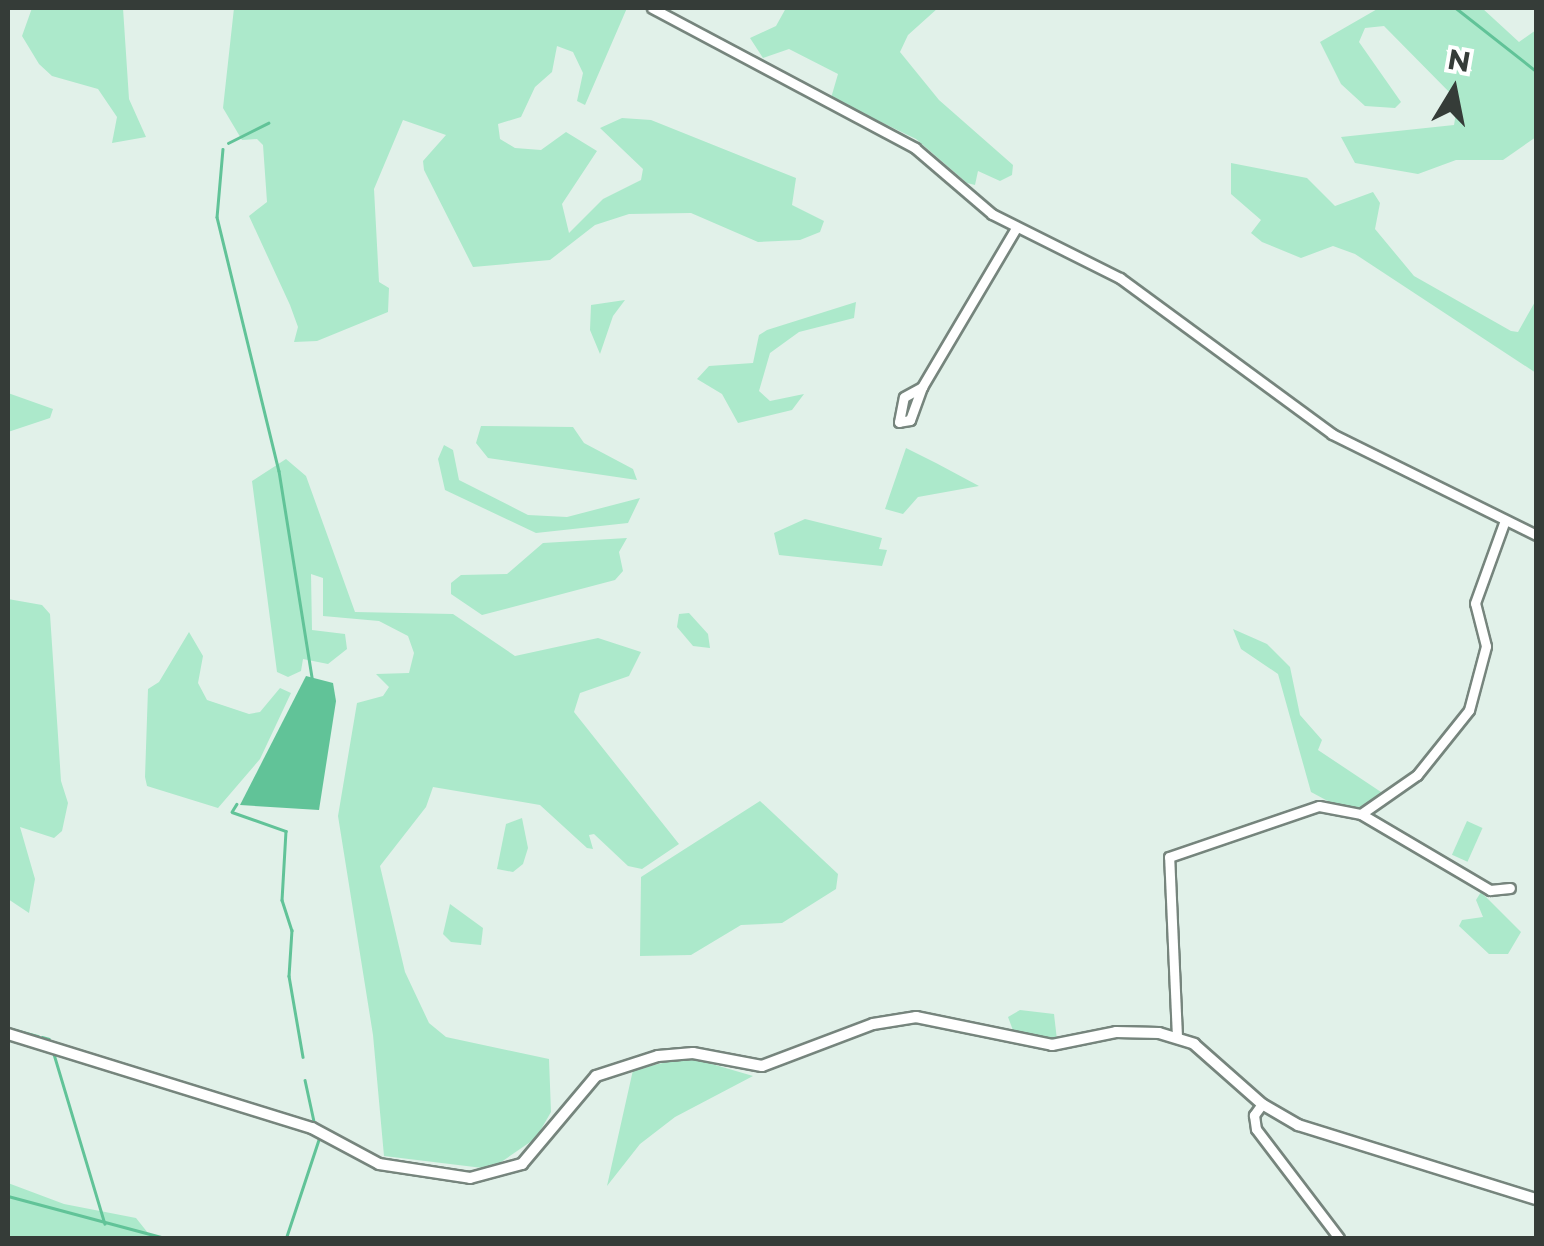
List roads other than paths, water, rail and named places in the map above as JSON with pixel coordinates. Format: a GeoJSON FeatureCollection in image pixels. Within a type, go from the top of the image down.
{"type":"FeatureCollection","features":[{"type":"Feature","properties":{"kind":"street"},"geometry":{"type":"LineString","coordinates":[[652,8],[703,29],[829,106],[915,148],[1016,228],[1120,278],[1332,434],[1536,535]]}},
{"type":"Feature","properties":{"kind":"street"},"geometry":{"type":"LineString","coordinates":[[922,387],[1016,228]]}},
{"type":"Feature","properties":{"kind":"street"},"geometry":{"type":"LineString","coordinates":[[1361,814],[1409,783],[1469,710],[1486,646],[1475,603],[1505,520]]}},
{"type":"Feature","properties":{"kind":"street"},"geometry":{"type":"LineString","coordinates":[[1177,1037],[1169,857],[1318,806],[1361,814],[1490,890],[1510,888]]}},
{"type":"Feature","properties":{"kind":"street"},"geometry":{"type":"LineString","coordinates":[[8,1034],[312,1128],[379,1164],[470,1178],[522,1164],[596,1076],[658,1056],[693,1052],[762,1066],[873,1024],[916,1018],[1052,1045],[1116,1032],[1177,1037],[1194,1044],[1262,1104],[1317,1132],[1536,1199]]}},
{"type":"Feature","properties":{"kind":"street"},"geometry":{"type":"LineString","coordinates":[[1262,1104],[1254,1115],[1256,1130],[1339,1238]]}},
{"type":"Feature","properties":{"kind":"waterway"},"geometry":{"type":"LineString","coordinates":[[1456,8],[1536,71]]}},
{"type":"Feature","properties":{"kind":"waterway"},"geometry":{"type":"LineString","coordinates":[[228,143],[268,123]]}},
{"type":"Feature","properties":{"kind":"waterway"},"geometry":{"type":"LineString","coordinates":[[223,149],[217,217],[279,471],[312,677]]}},
{"type":"Feature","properties":{"kind":"waterway"},"geometry":{"type":"LineString","coordinates":[[237,804],[232,812],[286,831],[282,900],[292,930],[289,976],[303,1057]]}},
{"type":"Feature","properties":{"kind":"waterway"},"geometry":{"type":"LineString","coordinates":[[8,1028],[38,1036]]}},
{"type":"Feature","properties":{"kind":"waterway"},"geometry":{"type":"LineString","coordinates":[[42,1037],[49,1039]]}},
{"type":"Feature","properties":{"kind":"waterway"},"geometry":{"type":"LineString","coordinates":[[54,1054],[105,1224]]}},
{"type":"Feature","properties":{"kind":"waterway"},"geometry":{"type":"LineString","coordinates":[[305,1080],[315,1126]]}},
{"type":"Feature","properties":{"kind":"waterway"},"geometry":{"type":"LineString","coordinates":[[286,1238],[319,1138]]}},
{"type":"Feature","properties":{"kind":"waterway"},"geometry":{"type":"LineString","coordinates":[[8,1196],[165,1238]]}}]}
